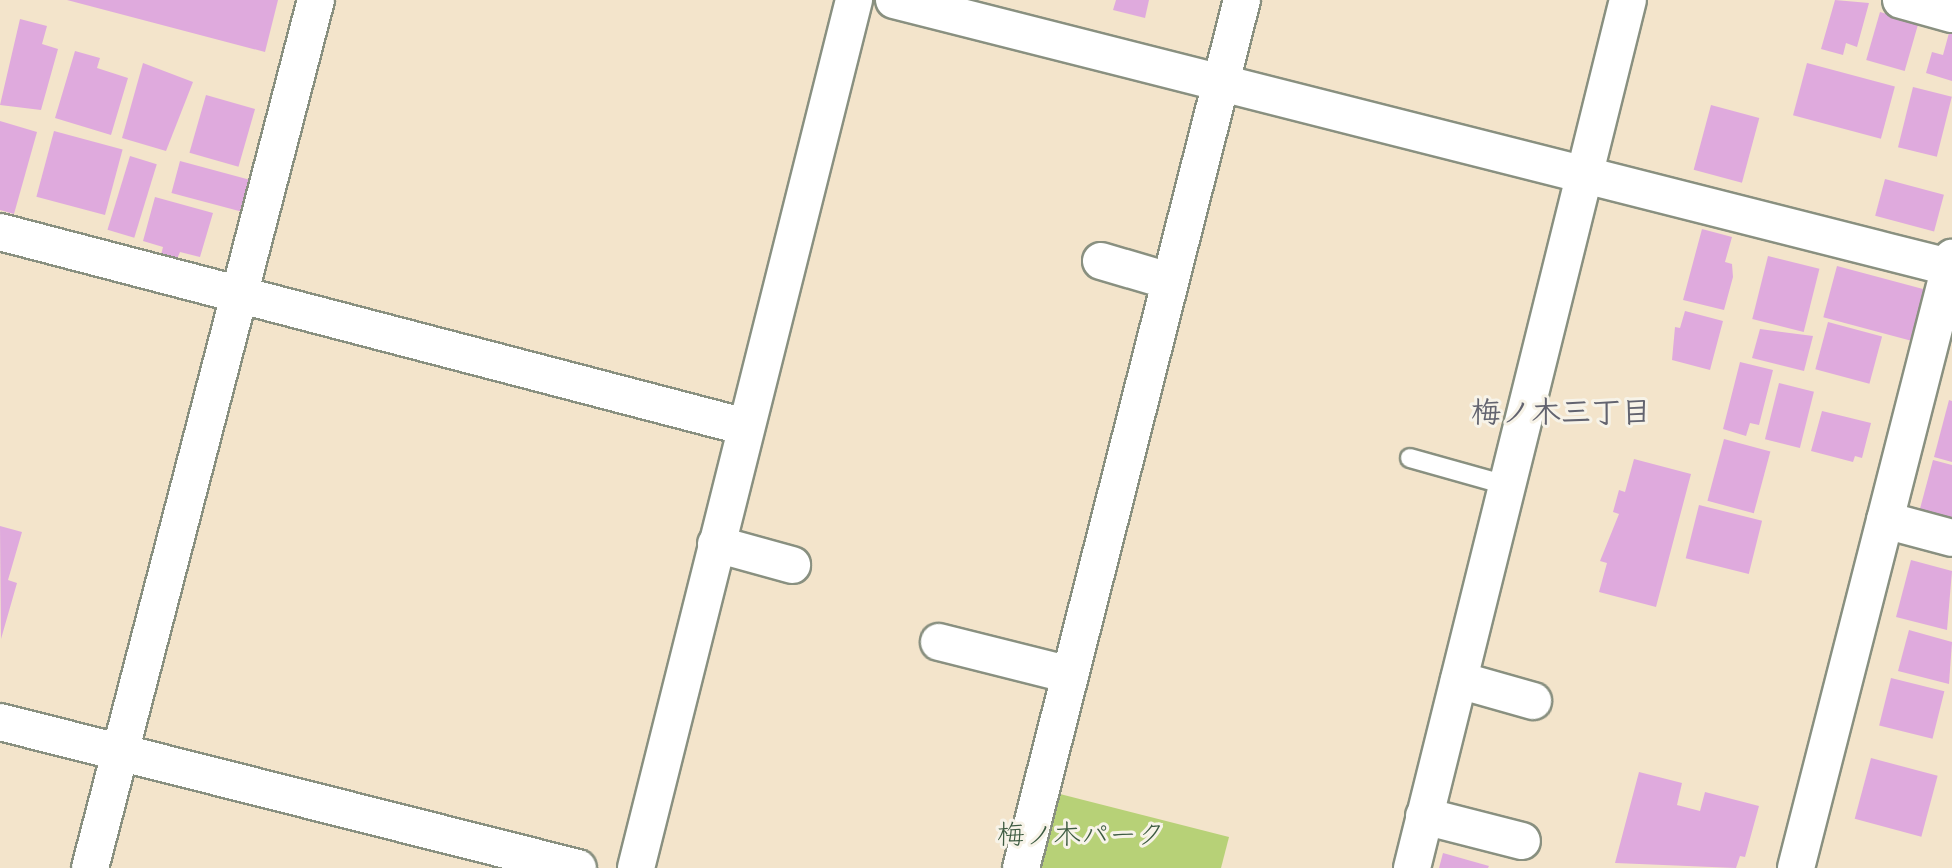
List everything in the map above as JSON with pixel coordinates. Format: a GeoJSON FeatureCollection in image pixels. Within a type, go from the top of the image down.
{"type":"FeatureCollection","features":[{"type":"Feature","properties":{"kind":"street"},"geometry":{"type":"LineString","coordinates":[[90,868],[316,0]]}},
{"type":"Feature","properties":{"kind":"street"},"geometry":{"type":"LineString","coordinates":[[636,868],[854,0]]}},
{"type":"Feature","properties":{"kind":"street"},"geometry":{"type":"LineString","coordinates":[[894,0],[1582,176],[1951,264],[1796,868]]}},
{"type":"Feature","properties":{"kind":"street"},"geometry":{"type":"LineString","coordinates":[[1021,868],[1242,0]]}},
{"type":"Feature","properties":{"kind":"street"},"geometry":{"type":"LineString","coordinates":[[1412,868],[1628,0]]}},
{"type":"Feature","properties":{"kind":"street"},"geometry":{"type":"LineString","coordinates":[[1901,0],[1952,14]]}},
{"type":"Feature","properties":{"kind":"street"},"geometry":{"type":"LineString","coordinates":[[0,232],[746,427]]}},
{"type":"Feature","properties":{"kind":"street"},"geometry":{"type":"LineString","coordinates":[[1101,261],[1169,281]]}},
{"type":"Feature","properties":{"kind":"street"},"geometry":{"type":"LineString","coordinates":[[1885,520],[1952,538]]}},
{"type":"Feature","properties":{"kind":"street"},"geometry":{"type":"LineString","coordinates":[[716,544],[792,565]]}},
{"type":"Feature","properties":{"kind":"street"},"geometry":{"type":"LineString","coordinates":[[939,642],[1070,675]]}},
{"type":"Feature","properties":{"kind":"street"},"geometry":{"type":"LineString","coordinates":[[1459,680],[1533,701]]}},
{"type":"Feature","properties":{"kind":"street"},"geometry":{"type":"LineString","coordinates":[[0,722],[578,868]]}},
{"type":"Feature","properties":{"kind":"street"},"geometry":{"type":"LineString","coordinates":[[1424,816],[1522,841]]}},
{"type":"Feature","properties":{"kind":"lane"},"geometry":{"type":"LineString","coordinates":[[1410,458],[1506,485]]}},
{"type":"Feature","properties":{"kind":"green space","name":"梅ノ木パーク"},"geometry":{"type":"Polygon","coordinates":[[[1056,793],[1229,837],[1221,868],[1037,868],[1056,793]]]}},
{"type":"Feature","properties":{"kind":"building"},"geometry":{"type":"Polygon","coordinates":[[[67,0],[278,0],[265,52],[67,0]]]}},
{"type":"Feature","properties":{"kind":"building"},"geometry":{"type":"Polygon","coordinates":[[[1116,0],[1149,0],[1145,18],[1113,10],[1116,0]]]}},
{"type":"Feature","properties":{"kind":"building"},"geometry":{"type":"Polygon","coordinates":[[[1835,0],[1869,3],[1857,47],[1846,43],[1843,55],[1821,49],[1835,0]]]}},
{"type":"Feature","properties":{"kind":"building"},"geometry":{"type":"Polygon","coordinates":[[[1880,12],[1918,23],[1905,71],[1866,60],[1880,12]]]}},
{"type":"Feature","properties":{"kind":"building"},"geometry":{"type":"Polygon","coordinates":[[[20,19],[47,26],[42,44],[58,49],[41,110],[0,105],[20,19]]]}},
{"type":"Feature","properties":{"kind":"building"},"geometry":{"type":"Polygon","coordinates":[[[1949,33],[1952,34],[1952,81],[1926,73],[1932,52],[1943,55],[1949,33]]]}},
{"type":"Feature","properties":{"kind":"building"},"geometry":{"type":"Polygon","coordinates":[[[75,51],[100,58],[97,68],[128,78],[111,135],[55,118],[75,51]]]}},
{"type":"Feature","properties":{"kind":"building"},"geometry":{"type":"Polygon","coordinates":[[[143,63],[193,82],[166,151],[122,138],[143,63]]]}},
{"type":"Feature","properties":{"kind":"building"},"geometry":{"type":"Polygon","coordinates":[[[1807,63],[1895,87],[1881,139],[1793,115],[1807,63]]]}},
{"type":"Feature","properties":{"kind":"building"},"geometry":{"type":"Polygon","coordinates":[[[1913,87],[1952,97],[1937,157],[1898,147],[1913,87]]]}},
{"type":"Feature","properties":{"kind":"building"},"geometry":{"type":"Polygon","coordinates":[[[206,95],[255,109],[238,167],[189,153],[206,95]]]}},
{"type":"Feature","properties":{"kind":"building"},"geometry":{"type":"Polygon","coordinates":[[[1711,105],[1759,118],[1742,183],[1694,170],[1711,105]]]}},
{"type":"Feature","properties":{"kind":"building"},"geometry":{"type":"Polygon","coordinates":[[[0,121],[37,132],[14,214],[0,210],[0,121]]]}},
{"type":"Feature","properties":{"kind":"building"},"geometry":{"type":"Polygon","coordinates":[[[54,131],[123,149],[105,215],[36,197],[54,131]]]}},
{"type":"Feature","properties":{"kind":"building"},"geometry":{"type":"Polygon","coordinates":[[[130,156],[157,164],[134,238],[107,230],[130,156]]]}},
{"type":"Feature","properties":{"kind":"building"},"geometry":{"type":"Polygon","coordinates":[[[180,161],[249,179],[240,211],[171,193],[180,161]]]}},
{"type":"Feature","properties":{"kind":"building"},"geometry":{"type":"Polygon","coordinates":[[[1885,179],[1944,195],[1934,231],[1875,216],[1885,179]]]}},
{"type":"Feature","properties":{"kind":"building"},"geometry":{"type":"Polygon","coordinates":[[[155,197],[213,213],[200,257],[180,252],[177,259],[161,255],[163,247],[143,241],[155,197]]]}},
{"type":"Feature","properties":{"kind":"building"},"geometry":{"type":"Polygon","coordinates":[[[1702,229],[1732,237],[1725,262],[1732,264],[1733,277],[1724,310],[1683,300],[1702,229]]]}},
{"type":"Feature","properties":{"kind":"building"},"geometry":{"type":"Polygon","coordinates":[[[1768,256],[1819,269],[1804,332],[1752,319],[1768,256]]]}},
{"type":"Feature","properties":{"kind":"building"},"geometry":{"type":"Polygon","coordinates":[[[1837,266],[1924,289],[1910,340],[1823,317],[1837,266]]]}},
{"type":"Feature","properties":{"kind":"building"},"geometry":{"type":"Polygon","coordinates":[[[1685,311],[1723,321],[1710,370],[1672,360],[1675,327],[1680,328],[1685,311]]]}},
{"type":"Feature","properties":{"kind":"building"},"geometry":{"type":"Polygon","coordinates":[[[1828,322],[1882,336],[1869,384],[1815,369],[1828,322]]]}},
{"type":"Feature","properties":{"kind":"building"},"geometry":{"type":"Polygon","coordinates":[[[1760,329],[1813,336],[1804,371],[1752,358],[1760,329]]]}},
{"type":"Feature","properties":{"kind":"building"},"geometry":{"type":"Polygon","coordinates":[[[1740,362],[1773,370],[1759,425],[1750,423],[1746,436],[1723,429],[1740,362]]]}},
{"type":"Feature","properties":{"kind":"building"},"geometry":{"type":"Polygon","coordinates":[[[1779,383],[1814,392],[1800,448],[1765,439],[1779,383]]]}},
{"type":"Feature","properties":{"kind":"building"},"geometry":{"type":"Polygon","coordinates":[[[1949,400],[1952,401],[1952,462],[1934,457],[1949,400]]]}},
{"type":"Feature","properties":{"kind":"building"},"geometry":{"type":"Polygon","coordinates":[[[1822,411],[1871,423],[1862,458],[1855,456],[1853,462],[1811,451],[1822,411]]]}},
{"type":"Feature","properties":{"kind":"building"},"geometry":{"type":"Polygon","coordinates":[[[1724,439],[1770,451],[1754,513],[1707,501],[1724,439]]]}},
{"type":"Feature","properties":{"kind":"building"},"geometry":{"type":"Polygon","coordinates":[[[1634,459],[1691,474],[1656,607],[1599,592],[1607,563],[1600,561],[1619,514],[1613,512],[1619,490],[1625,492],[1634,459]]]}},
{"type":"Feature","properties":{"kind":"building"},"geometry":{"type":"Polygon","coordinates":[[[1933,460],[1952,465],[1952,529],[1917,520],[1933,460]]]}},
{"type":"Feature","properties":{"kind":"building"},"geometry":{"type":"Polygon","coordinates":[[[1699,505],[1762,521],[1749,574],[1686,558],[1699,505]]]}},
{"type":"Feature","properties":{"kind":"building"},"geometry":{"type":"Polygon","coordinates":[[[0,526],[22,532],[8,580],[17,583],[1,639],[0,526]]]}},
{"type":"Feature","properties":{"kind":"building"},"geometry":{"type":"Polygon","coordinates":[[[1911,560],[1952,571],[1947,630],[1896,617],[1911,560]]]}},
{"type":"Feature","properties":{"kind":"building"},"geometry":{"type":"Polygon","coordinates":[[[1909,630],[1952,642],[1949,684],[1898,671],[1909,630]]]}},
{"type":"Feature","properties":{"kind":"building"},"geometry":{"type":"Polygon","coordinates":[[[1891,678],[1944,691],[1933,739],[1879,726],[1891,678]]]}},
{"type":"Feature","properties":{"kind":"building"},"geometry":{"type":"Polygon","coordinates":[[[1871,758],[1938,776],[1921,837],[1855,819],[1871,758]]]}},
{"type":"Feature","properties":{"kind":"building"},"geometry":{"type":"Polygon","coordinates":[[[1639,772],[1682,783],[1677,805],[1700,811],[1705,792],[1759,806],[1745,857],[1740,856],[1736,868],[1615,863],[1639,772]]]}},
{"type":"Feature","properties":{"kind":"building"},"geometry":{"type":"Polygon","coordinates":[[[1443,853],[1489,866],[1439,868],[1443,853]]]}},
{"type":"Feature","properties":{"kind":"district","name":"梅ノ木三丁目"},"geometry":{"type":"Point","coordinates":[1561,412]}}]}
